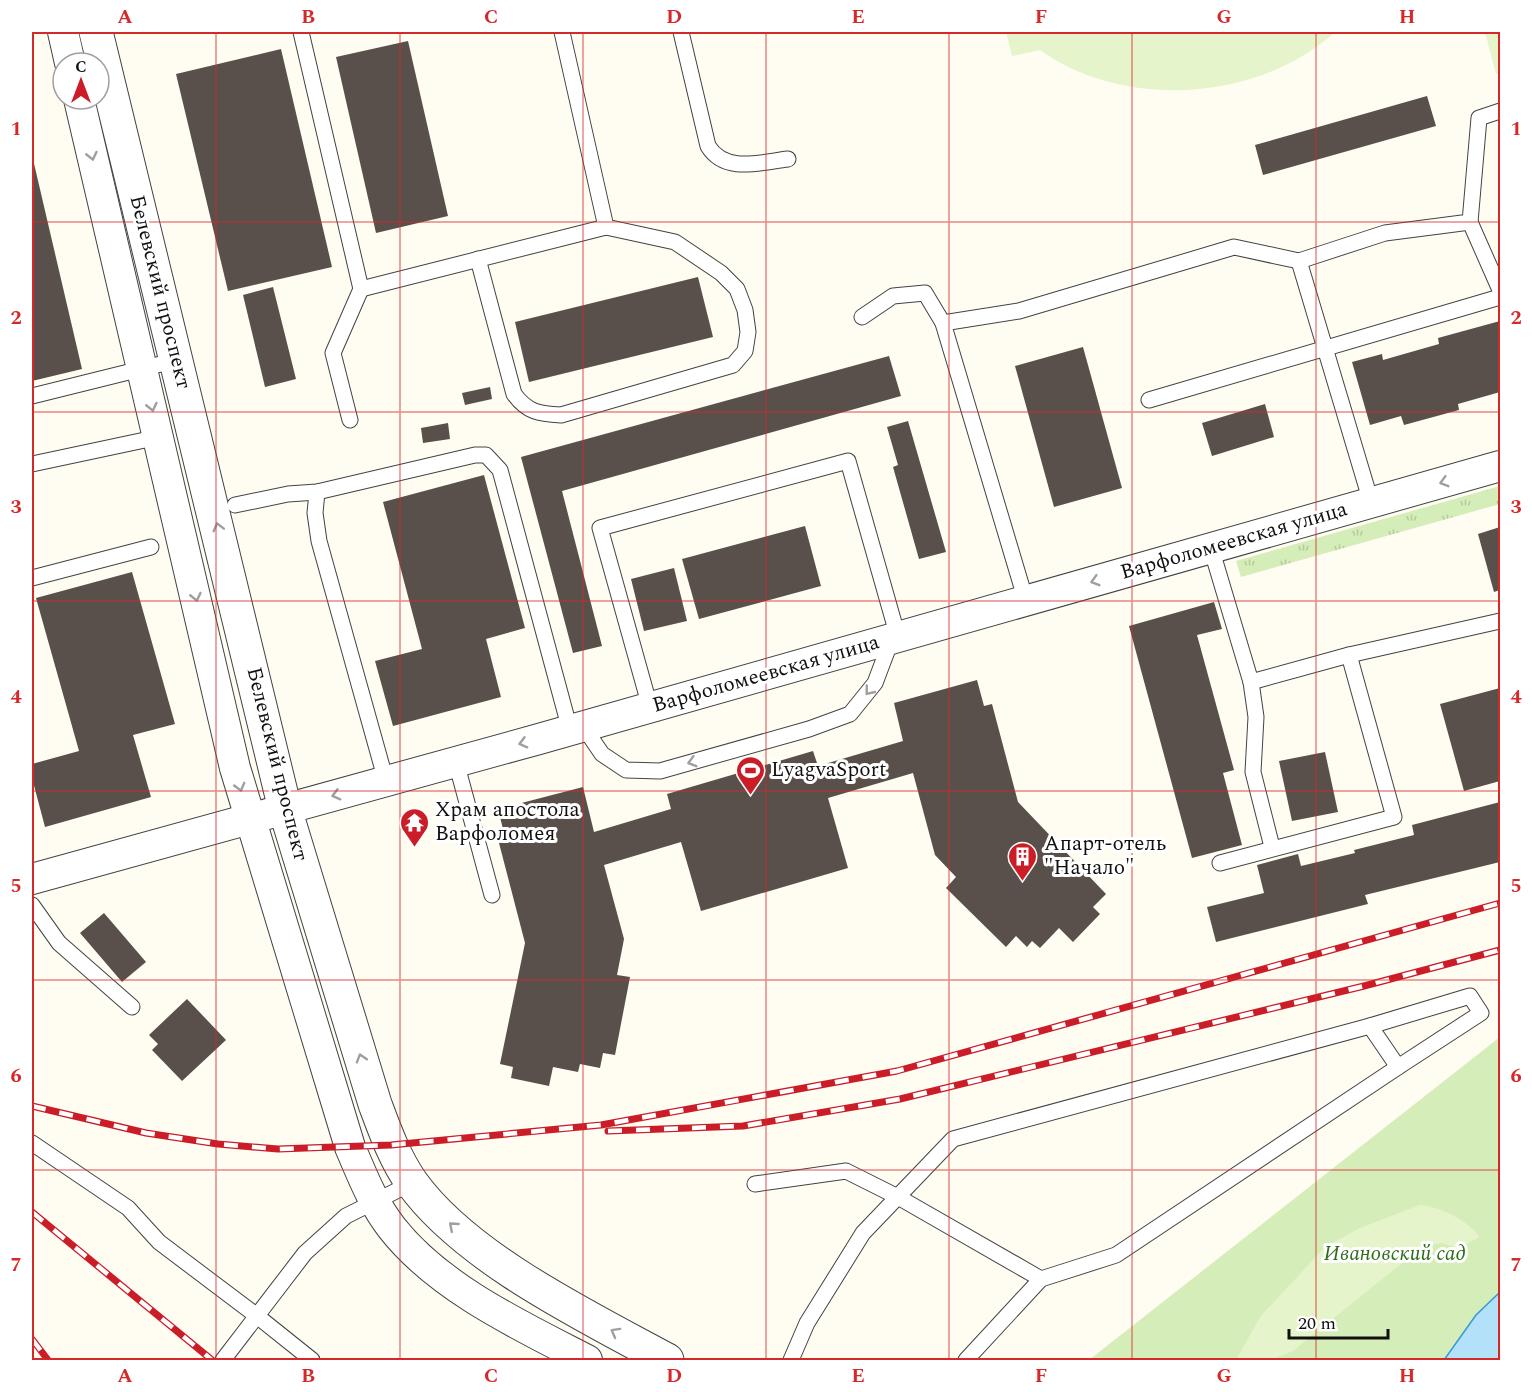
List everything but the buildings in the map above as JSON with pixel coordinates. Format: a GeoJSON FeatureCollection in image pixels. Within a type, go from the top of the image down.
{"type":"FeatureCollection","features":[{"type":"Feature","properties":{"kind":"street"},"geometry":{"type":"LineString","coordinates":[[63,32],[67,51]]}},
{"type":"Feature","properties":{"kind":"street","name":"Белевский проспект"},"geometry":{"type":"LineString","coordinates":[[96,32],[285,809],[375,1104],[391,1145],[412,1183],[439,1214],[481,1251],[578,1312],[667,1360]]}},
{"type":"Feature","properties":{"kind":"street","name":"Белевский проспект"},"geometry":{"type":"LineString","coordinates":[[82,111],[249,819],[346,1135],[373,1200],[392,1228],[410,1247],[454,1284],[498,1313],[587,1360]]}},
{"type":"Feature","properties":{"kind":"street","name":"Варфоломеевская улица"},"geometry":{"type":"LineString","coordinates":[[33,881],[1500,466]]}},
{"type":"Feature","properties":{"kind":"lane"},"geometry":{"type":"LineString","coordinates":[[302,32],[362,289],[333,353],[350,420]]}},
{"type":"Feature","properties":{"kind":"lane"},"geometry":{"type":"LineString","coordinates":[[562,32],[606,227]]}},
{"type":"Feature","properties":{"kind":"lane"},"geometry":{"type":"LineString","coordinates":[[681,32],[708,146],[714,157],[728,164],[788,159]]}},
{"type":"Feature","properties":{"kind":"lane"},"geometry":{"type":"LineString","coordinates":[[1500,111],[1479,118],[1470,222],[1500,290]]}},
{"type":"Feature","properties":{"kind":"lane"},"geometry":{"type":"LineString","coordinates":[[943,323],[1019,311],[1234,247],[1299,261],[1384,233],[1470,222]]}},
{"type":"Feature","properties":{"kind":"lane"},"geometry":{"type":"LineString","coordinates":[[362,289],[478,259],[606,227],[675,242],[721,273],[737,289],[745,310],[748,332],[745,351],[733,364],[561,415],[539,414],[523,406],[514,394],[478,259]]}},
{"type":"Feature","properties":{"kind":"lane"},"geometry":{"type":"LineString","coordinates":[[1299,261],[1371,502]]}},
{"type":"Feature","properties":{"kind":"lane"},"geometry":{"type":"LineString","coordinates":[[862,317],[893,296],[925,294],[943,323],[1026,601]]}},
{"type":"Feature","properties":{"kind":"lane"},"geometry":{"type":"LineString","coordinates":[[1149,400],[1500,297]]}},
{"type":"Feature","properties":{"kind":"lane"},"geometry":{"type":"LineString","coordinates":[[32,396],[177,360]]}},
{"type":"Feature","properties":{"kind":"lane"},"geometry":{"type":"LineString","coordinates":[[32,464],[159,437]]}},
{"type":"Feature","properties":{"kind":"lane"},"geometry":{"type":"LineString","coordinates":[[235,505],[317,492],[475,455],[486,455],[500,470],[577,728],[602,754],[626,770],[660,771],[798,732],[850,714],[876,683],[895,637],[848,461],[600,528],[650,707]]}},
{"type":"Feature","properties":{"kind":"lane"},"geometry":{"type":"LineString","coordinates":[[317,492],[315,513],[319,541],[386,781]]}},
{"type":"Feature","properties":{"kind":"lane"},"geometry":{"type":"LineString","coordinates":[[32,578],[151,547]]}},
{"type":"Feature","properties":{"kind":"lane"},"geometry":{"type":"LineString","coordinates":[[1211,548],[1251,682],[1256,717],[1253,772],[1272,847]]}},
{"type":"Feature","properties":{"kind":"lane"},"geometry":{"type":"LineString","coordinates":[[1251,682],[1349,655],[1500,621]]}},
{"type":"Feature","properties":{"kind":"lane"},"geometry":{"type":"LineString","coordinates":[[1220,863],[1272,847],[1394,817],[1349,655]]}},
{"type":"Feature","properties":{"kind":"lane"},"geometry":{"type":"LineString","coordinates":[[456,762],[492,895]]}},
{"type":"Feature","properties":{"kind":"lane"},"geometry":{"type":"LineString","coordinates":[[33,881],[59,943],[132,1007]]}},
{"type":"Feature","properties":{"kind":"lane"},"geometry":{"type":"LineString","coordinates":[[791,1360],[807,1323],[863,1233],[953,1139],[1370,1026],[1470,996],[1481,1013],[1116,1256],[1041,1279],[966,1360]]}},
{"type":"Feature","properties":{"kind":"lane"},"geometry":{"type":"LineString","coordinates":[[1370,1026],[1398,1067]]}},
{"type":"Feature","properties":{"kind":"lane"},"geometry":{"type":"LineString","coordinates":[[32,1143],[128,1208],[159,1242],[312,1360]]}},
{"type":"Feature","properties":{"kind":"lane"},"geometry":{"type":"LineString","coordinates":[[755,1184],[846,1171],[898,1197],[1041,1279]]}},
{"type":"Feature","properties":{"kind":"lane"},"geometry":{"type":"LineString","coordinates":[[223,1360],[305,1253],[346,1216],[373,1200],[412,1183]]}},
{"type":"Feature","properties":{"kind":"green space"},"geometry":{"type":"Polygon","coordinates":[[[1006,32],[1335,32],[1304,55],[1268,73],[1230,84],[1190,90],[1150,89],[1110,82],[1073,69],[1040,50],[1012,56],[1006,32]]]}},
{"type":"Feature","properties":{"kind":"green space"},"geometry":{"type":"Polygon","coordinates":[[[1485,32],[1500,32],[1500,73],[1496,74],[1485,32]]]}},
{"type":"Feature","properties":{"kind":"green space"},"geometry":{"type":"Polygon","coordinates":[[[1500,486],[1500,504],[1241,577],[1236,561],[1500,486]]]}},
{"type":"Feature","properties":{"kind":"green space","name":"Ивановский сад"},"geometry":{"type":"Polygon","coordinates":[[[1500,1037],[1500,1360],[1089,1360],[1500,1037]]]}},
{"type":"Feature","properties":{"kind":"green space"},"geometry":{"type":"Polygon","coordinates":[[[1420,1205],[1436,1208],[1452,1215],[1468,1225],[1480,1237],[1458,1248],[1442,1243],[1423,1246],[1293,1351],[1271,1360],[1236,1360],[1260,1317],[1325,1247],[1360,1228],[1420,1205]]]}},
{"type":"Feature","properties":{"kind":"water"},"geometry":{"type":"Polygon","coordinates":[[[1500,1292],[1500,1360],[1444,1360],[1476,1315],[1500,1292]]]}},
{"type":"Feature","properties":{"kind":"railway"},"geometry":{"type":"LineString","coordinates":[[32,1106],[146,1133],[218,1144],[278,1149],[391,1145],[601,1125],[897,1071],[1500,903]]}},
{"type":"Feature","properties":{"kind":"railway"},"geometry":{"type":"LineString","coordinates":[[608,1131],[743,1126],[900,1099],[1364,986],[1500,950]]}},
{"type":"Feature","properties":{"kind":"railway"},"geometry":{"type":"LineString","coordinates":[[32,1212],[212,1360]]}},
{"type":"Feature","properties":{"kind":"railway"},"geometry":{"type":"LineString","coordinates":[[32,1339],[48,1360]]}},
{"type":"Feature","properties":{"kind":"place","name":"LyagvaSport"},"geometry":{"type":"Point","coordinates":[750,796]}},
{"type":"Feature","properties":{"kind":"place","name":"Храм апостола Варфоломея"},"geometry":{"type":"Point","coordinates":[414,848]}},
{"type":"Feature","properties":{"kind":"place","name":"Апарт-отель \"Начало\""},"geometry":{"type":"Point","coordinates":[1023,882]}}]}
